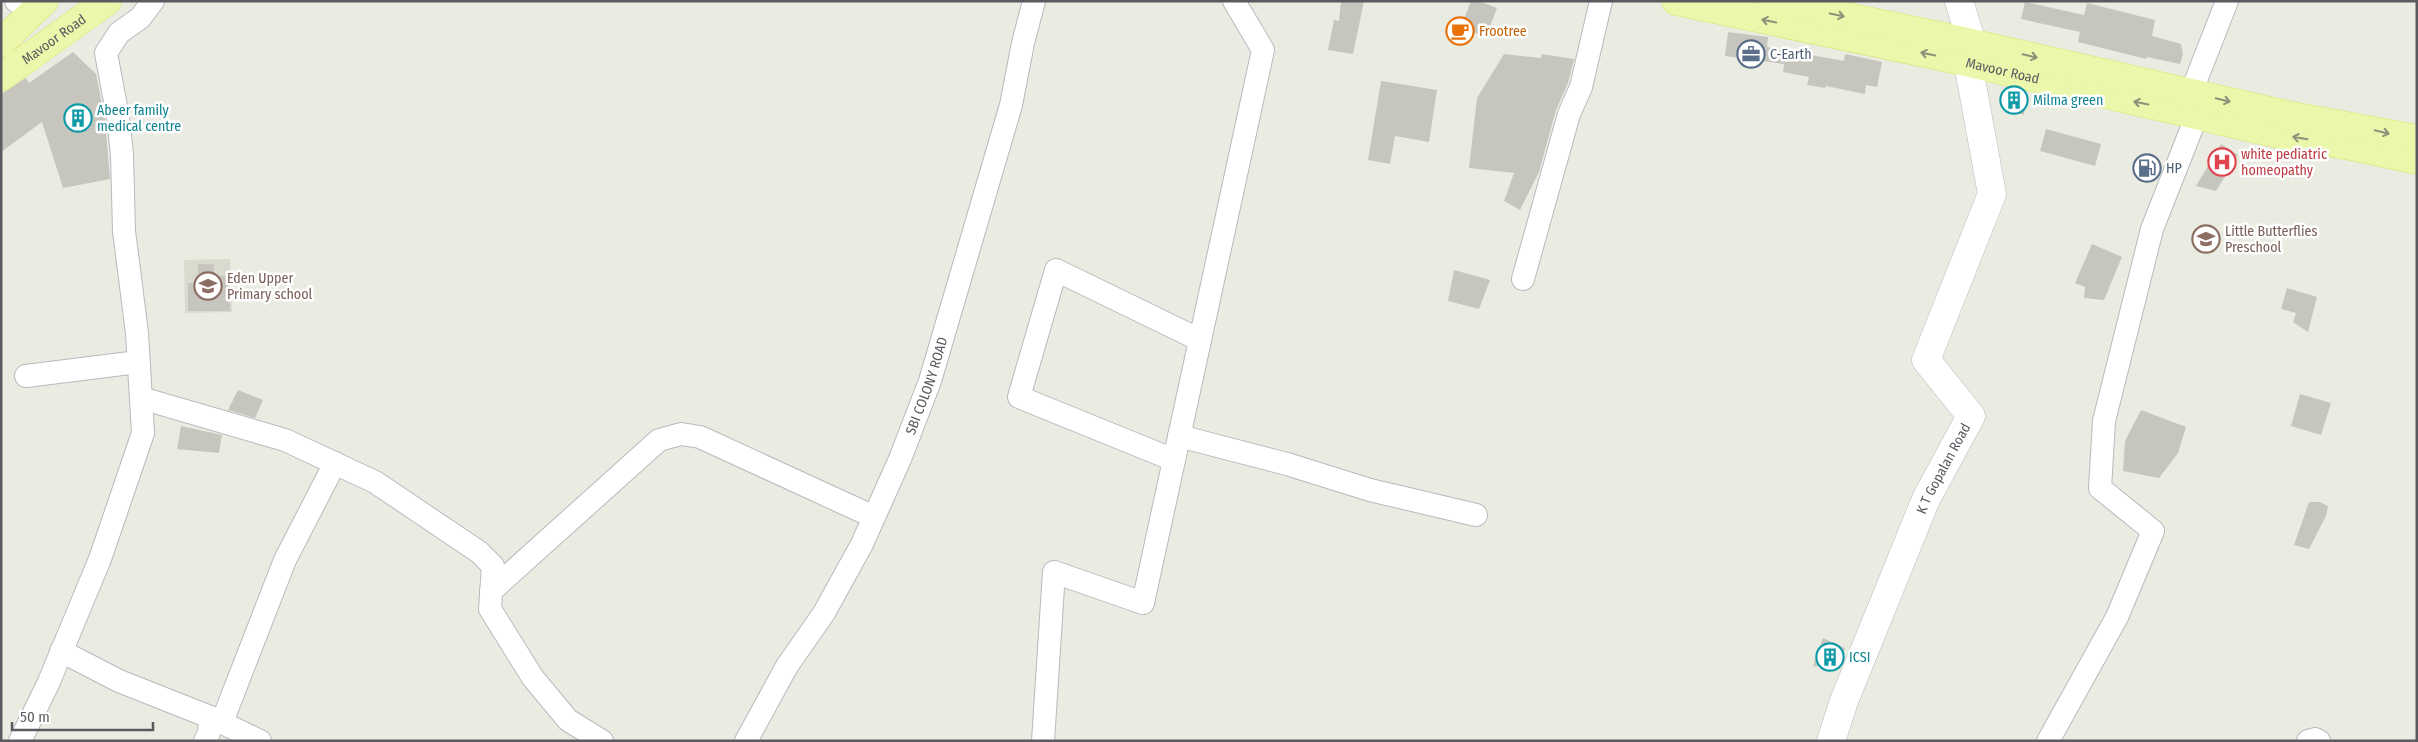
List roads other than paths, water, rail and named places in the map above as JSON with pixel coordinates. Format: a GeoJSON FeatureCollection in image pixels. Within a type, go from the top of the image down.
{"type":"FeatureCollection","features":[{"type":"Feature","properties":{"kind":"main road","name":"Mavoor Road"},"geometry":{"type":"LineString","coordinates":[[1,77],[107,1]]}},
{"type":"Feature","properties":{"kind":"main road","name":"Mavoor Road"},"geometry":{"type":"LineString","coordinates":[[1676,1],[1981,53]]}},
{"type":"Feature","properties":{"kind":"main road","name":"Mavoor Road"},"geometry":{"type":"LineString","coordinates":[[1772,1],[2191,107],[2283,135],[2356,147],[2417,160]]}},
{"type":"Feature","properties":{"kind":"main road","name":"Mavoor Road"},"geometry":{"type":"LineString","coordinates":[[1,43],[31,5]]}},
{"type":"Feature","properties":{"kind":"main road","name":"Mavoor Road"},"geometry":{"type":"LineString","coordinates":[[2191,107],[2287,115],[2417,139]]}},
{"type":"Feature","properties":{"kind":"street"},"geometry":{"type":"LineString","coordinates":[[20,741],[48,684],[60,651],[100,559],[143,433],[137,333],[124,231],[122,155],[118,117],[106,53],[119,33],[140,18],[153,1]]}},
{"type":"Feature","properties":{"kind":"street","name":"SBI COLONY ROAD"},"geometry":{"type":"LineString","coordinates":[[746,741],[788,666],[824,613],[862,544],[930,381],[1011,105],[1022,43],[1034,1]]}},
{"type":"Feature","properties":{"kind":"street"},"geometry":{"type":"LineString","coordinates":[[1043,741],[1054,572],[1143,603],[1263,50],[1234,1]]}},
{"type":"Feature","properties":{"kind":"street"},"geometry":{"type":"LineString","coordinates":[[1523,279],[1569,114],[1581,87],[1601,1]]}},
{"type":"Feature","properties":{"kind":"street"},"geometry":{"type":"LineString","coordinates":[[1959,1],[1981,53]]}},
{"type":"Feature","properties":{"kind":"street"},"geometry":{"type":"LineString","coordinates":[[2048,741],[2117,617],[2153,531],[2100,488],[2104,422],[2152,229],[2227,1]]}},
{"type":"Feature","properties":{"kind":"street","name":"K T Gopalan Road"},"geometry":{"type":"LineString","coordinates":[[1831,741],[1844,701],[1926,499],[1971,416],[1926,360],[1992,194],[1981,53]]}},
{"type":"Feature","properties":{"kind":"street"},"geometry":{"type":"LineString","coordinates":[[1174,460],[1019,397],[1056,270],[1200,340]]}},
{"type":"Feature","properties":{"kind":"street"},"geometry":{"type":"LineString","coordinates":[[26,376],[138,362]]}},
{"type":"Feature","properties":{"kind":"street"},"geometry":{"type":"LineString","coordinates":[[141,398],[285,440],[375,482],[479,552],[493,566],[490,609],[533,678],[568,720],[602,741]]}},
{"type":"Feature","properties":{"kind":"street"},"geometry":{"type":"LineString","coordinates":[[491,591],[659,440],[681,434],[700,437],[874,517]]}},
{"type":"Feature","properties":{"kind":"street"},"geometry":{"type":"LineString","coordinates":[[1179,436],[1287,464],[1370,490],[1476,515]]}},
{"type":"Feature","properties":{"kind":"street"},"geometry":{"type":"LineString","coordinates":[[205,741],[216,720],[285,560],[335,463]]}},
{"type":"Feature","properties":{"kind":"street"},"geometry":{"type":"LineString","coordinates":[[60,651],[119,681],[216,720],[260,741]]}},
{"type":"Feature","properties":{"kind":"street"},"geometry":{"type":"LineString","coordinates":[[2308,741],[2315,739],[2319,741]]}},
{"type":"Feature","properties":{"kind":"place","name":"Frootree"},"geometry":{"type":"Point","coordinates":[1460,31]}},
{"type":"Feature","properties":{"kind":"place","name":"C-Earth"},"geometry":{"type":"Point","coordinates":[1751,54]}},
{"type":"Feature","properties":{"kind":"place","name":"Milma green"},"geometry":{"type":"Point","coordinates":[2014,100]}},
{"type":"Feature","properties":{"kind":"place","name":"Abeer family medical centre"},"geometry":{"type":"Point","coordinates":[78,118]}},
{"type":"Feature","properties":{"kind":"place","name":"white pediatric homeopathy"},"geometry":{"type":"Point","coordinates":[2222,162]}},
{"type":"Feature","properties":{"kind":"place","name":"HP"},"geometry":{"type":"Point","coordinates":[2147,168]}},
{"type":"Feature","properties":{"kind":"place","name":"Little Butterflies Preschool"},"geometry":{"type":"Point","coordinates":[2206,239]}},
{"type":"Feature","properties":{"kind":"place","name":"Eden Upper Primary school"},"geometry":{"type":"Point","coordinates":[208,286]}},
{"type":"Feature","properties":{"kind":"place","name":"ICSI"},"geometry":{"type":"Point","coordinates":[1830,657]}}]}
